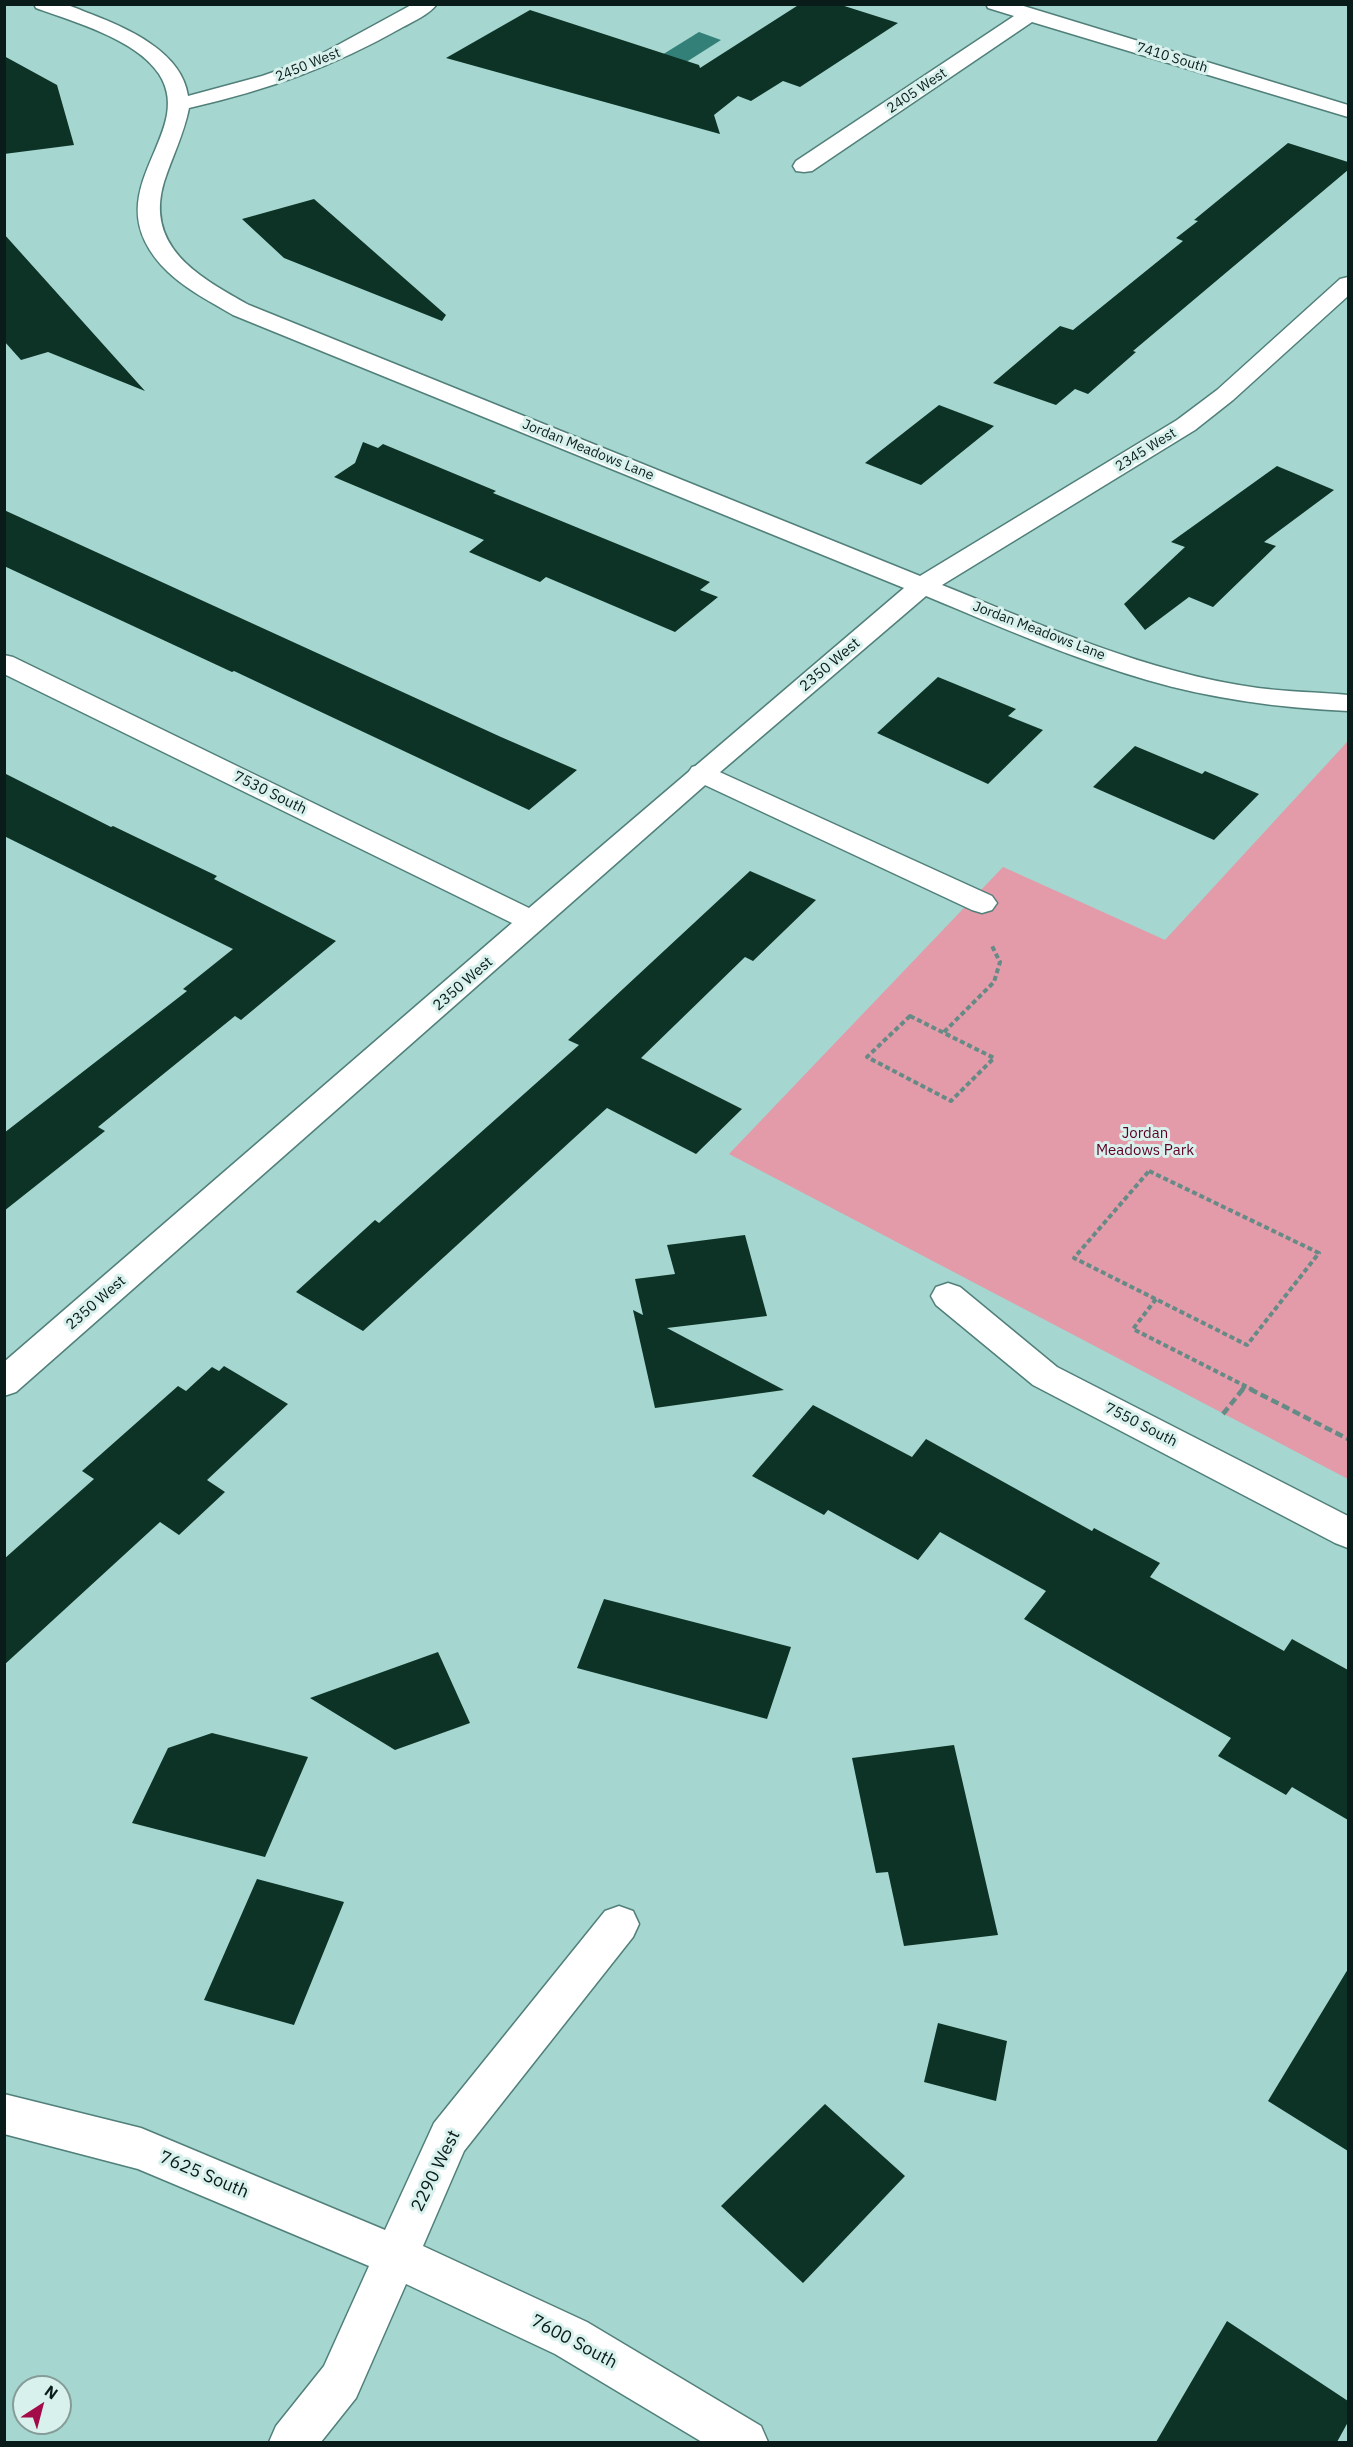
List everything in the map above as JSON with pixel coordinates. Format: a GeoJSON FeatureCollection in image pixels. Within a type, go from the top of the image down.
{"type":"FeatureCollection","features":[{"type":"Feature","properties":{"kind":"street","name":"Jordan Meadows Lane"},"geometry":{"type":"LineString","coordinates":[[43,4],[118,33],[148,52],[171,76],[179,104],[178,124],[156,173],[148,205],[154,232],[171,261],[200,286],[241,310],[1071,646],[1156,674],[1257,696],[1348,703]]}},
{"type":"Feature","properties":{"kind":"street","name":"2450 West"},"geometry":{"type":"LineString","coordinates":[[179,104],[242,90],[321,62],[428,4]]}},
{"type":"Feature","properties":{"kind":"street","name":"7410 South"},"geometry":{"type":"LineString","coordinates":[[995,4],[1348,111]]}},
{"type":"Feature","properties":{"kind":"street","name":"2405 West"},"geometry":{"type":"LineString","coordinates":[[804,166],[1029,15]]}},
{"type":"Feature","properties":{"kind":"street","name":"2345 West"},"geometry":{"type":"LineString","coordinates":[[922,586],[1186,425],[1225,395],[1348,284]]}},
{"type":"Feature","properties":{"kind":"street","name":"2350 West"},"geometry":{"type":"LineString","coordinates":[[5,1382],[702,773],[922,586]]}},
{"type":"Feature","properties":{"kind":"street","name":"7530 South"},"geometry":{"type":"LineString","coordinates":[[4,663],[534,922]]}},
{"type":"Feature","properties":{"kind":"street"},"geometry":{"type":"LineString","coordinates":[[702,773],[982,903]]}},
{"type":"Feature","properties":{"kind":"street","name":"7550 South"},"geometry":{"type":"LineString","coordinates":[[948,1296],[1045,1376],[1348,1533]]}},
{"type":"Feature","properties":{"kind":"street","name":"2290 West"},"geometry":{"type":"LineString","coordinates":[[292,2442],[340,2382],[449,2137],[619,1924]]}},
{"type":"Feature","properties":{"kind":"street","name":"7625 South"},"geometry":{"type":"LineString","coordinates":[[4,2114],[141,2149],[396,2256]]}},
{"type":"Feature","properties":{"kind":"street","name":"7600 South"},"geometry":{"type":"LineString","coordinates":[[396,2256],[571,2338],[745,2442]]}},
{"type":"Feature","properties":{"kind":"path"},"geometry":{"type":"LineString","coordinates":[[944,1032],[994,982],[1000,962],[994,948],[980,929],[982,903]]}},
{"type":"Feature","properties":{"kind":"path"},"geometry":{"type":"LineString","coordinates":[[910,1016],[944,1032],[994,1058],[951,1101],[867,1058],[910,1016]]}},
{"type":"Feature","properties":{"kind":"path"},"geometry":{"type":"LineString","coordinates":[[1149,1171],[1319,1253],[1247,1345],[1156,1299],[1074,1258],[1149,1171]]}},
{"type":"Feature","properties":{"kind":"path"},"geometry":{"type":"LineString","coordinates":[[1156,1299],[1132,1329],[1348,1439]]}},
{"type":"Feature","properties":{"kind":"path"},"geometry":{"type":"LineString","coordinates":[[1217,1422],[1245,1386]]}},
{"type":"Feature","properties":{"kind":"green space","name":"Jordan Meadows Park"},"geometry":{"type":"Polygon","coordinates":[[[1348,741],[1348,1479],[729,1154],[1003,867],[1165,940],[1348,741]]]}},
{"type":"Feature","properties":{"kind":"water"},"geometry":{"type":"Polygon","coordinates":[[[699,32],[721,40],[680,66],[657,58],[699,32]]]}},
{"type":"Feature","properties":{"kind":"building"},"geometry":{"type":"Polygon","coordinates":[[[800,4],[838,4],[898,23],[800,87],[783,81],[751,101],[738,96],[714,115],[720,134],[446,58],[530,10],[699,65],[700,68],[800,4]]]}},
{"type":"Feature","properties":{"kind":"building"},"geometry":{"type":"Polygon","coordinates":[[[4,56],[57,85],[74,145],[4,154],[4,56]]]}},
{"type":"Feature","properties":{"kind":"building"},"geometry":{"type":"Polygon","coordinates":[[[1288,143],[1348,162],[1348,170],[1133,351],[1136,352],[1088,394],[1075,389],[1056,405],[993,383],[1060,326],[1073,330],[1183,241],[1176,238],[1198,221],[1194,220],[1288,143]]]}},
{"type":"Feature","properties":{"kind":"building"},"geometry":{"type":"Polygon","coordinates":[[[314,199],[446,315],[442,321],[284,258],[242,219],[314,199]]]}},
{"type":"Feature","properties":{"kind":"building"},"geometry":{"type":"Polygon","coordinates":[[[4,234],[145,391],[48,352],[21,360],[4,341],[4,234]]]}},
{"type":"Feature","properties":{"kind":"building"},"geometry":{"type":"Polygon","coordinates":[[[939,405],[994,426],[921,485],[865,463],[939,405]]]}},
{"type":"Feature","properties":{"kind":"building"},"geometry":{"type":"Polygon","coordinates":[[[363,442],[378,448],[383,444],[496,491],[493,493],[710,582],[700,590],[718,597],[675,632],[546,577],[540,582],[469,552],[484,540],[334,477],[355,463],[363,442]]]}},
{"type":"Feature","properties":{"kind":"building"},"geometry":{"type":"Polygon","coordinates":[[[1277,466],[1334,490],[1264,542],[1276,546],[1213,607],[1189,597],[1145,630],[1124,604],[1185,547],[1171,542],[1277,466]]]}},
{"type":"Feature","properties":{"kind":"building"},"geometry":{"type":"Polygon","coordinates":[[[4,510],[577,770],[529,810],[4,566],[4,510]]]}},
{"type":"Feature","properties":{"kind":"building"},"geometry":{"type":"Polygon","coordinates":[[[938,677],[1016,709],[1008,716],[1043,730],[988,784],[877,733],[938,677]]]}},
{"type":"Feature","properties":{"kind":"building"},"geometry":{"type":"Polygon","coordinates":[[[1135,746],[1202,774],[1205,771],[1259,794],[1214,840],[1093,787],[1135,746]]]}},
{"type":"Feature","properties":{"kind":"building"},"geometry":{"type":"Polygon","coordinates":[[[4,773],[111,827],[217,876],[214,879],[336,941],[241,1020],[235,1016],[98,1127],[105,1131],[4,1211],[4,1133],[187,991],[183,989],[233,949],[4,836],[4,773]]]}},
{"type":"Feature","properties":{"kind":"building"},"geometry":{"type":"Polygon","coordinates":[[[750,871],[816,900],[753,961],[745,957],[641,1058],[742,1109],[696,1154],[607,1108],[363,1331],[296,1292],[375,1220],[379,1223],[579,1045],[568,1040],[750,871]]]}},
{"type":"Feature","properties":{"kind":"building"},"geometry":{"type":"Polygon","coordinates":[[[745,1235],[767,1316],[667,1328],[784,1390],[655,1408],[633,1310],[643,1315],[635,1279],[675,1274],[667,1245],[745,1235]]]}},
{"type":"Feature","properties":{"kind":"building"},"geometry":{"type":"Polygon","coordinates":[[[224,1366],[288,1404],[207,1480],[225,1492],[179,1535],[160,1522],[4,1665],[4,1559],[94,1479],[82,1471],[178,1386],[186,1391],[212,1367],[219,1371],[224,1366]]]}},
{"type":"Feature","properties":{"kind":"building"},"geometry":{"type":"Polygon","coordinates":[[[813,1405],[912,1457],[926,1439],[1092,1531],[1094,1528],[1160,1563],[1150,1577],[1284,1651],[1292,1639],[1348,1670],[1348,1820],[1292,1787],[1286,1795],[1218,1756],[1231,1738],[1024,1619],[1046,1591],[940,1532],[918,1560],[828,1510],[824,1515],[752,1476],[813,1405]]]}},
{"type":"Feature","properties":{"kind":"building"},"geometry":{"type":"Polygon","coordinates":[[[604,1599],[791,1647],[767,1719],[577,1668],[604,1599]]]}},
{"type":"Feature","properties":{"kind":"building"},"geometry":{"type":"Polygon","coordinates":[[[438,1652],[470,1723],[395,1750],[310,1698],[438,1652]]]}},
{"type":"Feature","properties":{"kind":"building"},"geometry":{"type":"Polygon","coordinates":[[[212,1733],[308,1757],[265,1857],[132,1823],[168,1748],[212,1733]]]}},
{"type":"Feature","properties":{"kind":"building"},"geometry":{"type":"Polygon","coordinates":[[[954,1745],[998,1935],[904,1946],[888,1872],[876,1873],[852,1758],[954,1745]]]}},
{"type":"Feature","properties":{"kind":"building"},"geometry":{"type":"Polygon","coordinates":[[[257,1879],[344,1902],[294,2025],[204,2000],[257,1879]]]}},
{"type":"Feature","properties":{"kind":"building"},"geometry":{"type":"Polygon","coordinates":[[[1348,1969],[1348,2151],[1268,2101],[1348,1969]]]}},
{"type":"Feature","properties":{"kind":"building"},"geometry":{"type":"Polygon","coordinates":[[[938,2023],[1007,2041],[996,2101],[924,2082],[938,2023]]]}},
{"type":"Feature","properties":{"kind":"building"},"geometry":{"type":"Polygon","coordinates":[[[825,2104],[905,2176],[803,2283],[721,2206],[825,2104]]]}},
{"type":"Feature","properties":{"kind":"building"},"geometry":{"type":"Polygon","coordinates":[[[1227,2321],[1348,2401],[1348,2422],[1337,2442],[1156,2442],[1227,2321]]]}}]}
